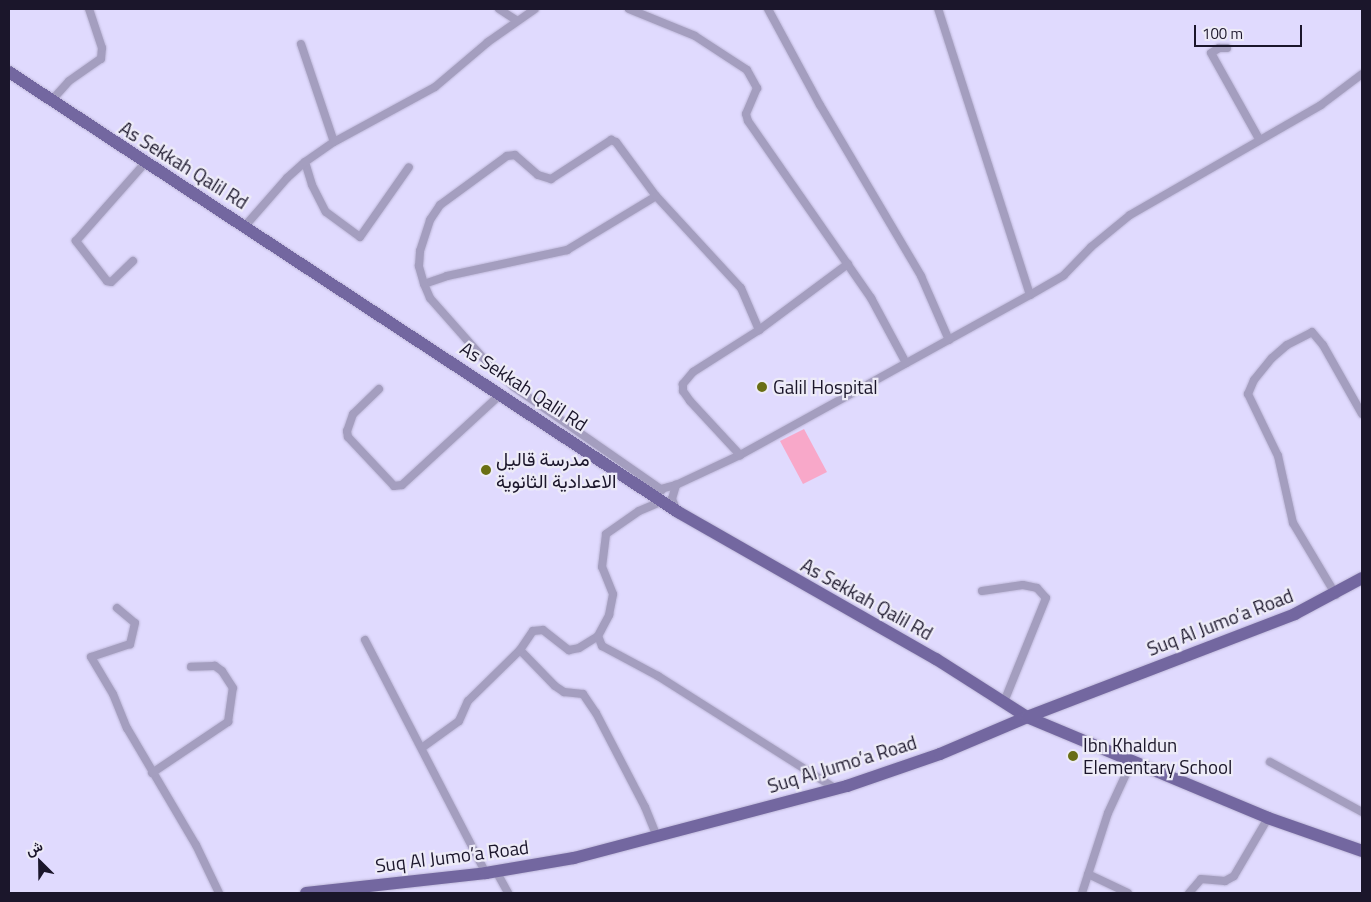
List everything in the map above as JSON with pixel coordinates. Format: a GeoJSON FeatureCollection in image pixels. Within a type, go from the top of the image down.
{"type":"FeatureCollection","features":[{"type":"Feature","properties":{"kind":"main road","name":"As Sekkah Qalil Rd"},"geometry":{"type":"LineString","coordinates":[[9,72],[144,163],[245,226],[501,394],[658,494],[678,512],[936,659],[1027,717],[1268,818],[1362,851]]}},
{"type":"Feature","properties":{"kind":"main road","name":"Suq Al Jumo’a Road"},"geometry":{"type":"LineString","coordinates":[[306,893],[348,891],[491,872],[605,851],[836,789],[940,754],[1027,717],[1295,614],[1336,595],[1362,578]]}},
{"type":"Feature","properties":{"kind":"street"},"geometry":{"type":"LineString","coordinates":[[52,100],[69,81],[101,59],[102,48],[89,9]]}},
{"type":"Feature","properties":{"kind":"street"},"geometry":{"type":"LineString","coordinates":[[499,9],[516,20]]}},
{"type":"Feature","properties":{"kind":"street"},"geometry":{"type":"LineString","coordinates":[[245,226],[286,178],[305,162],[334,142],[435,87],[516,20],[535,9]]}},
{"type":"Feature","properties":{"kind":"street"},"geometry":{"type":"LineString","coordinates":[[629,9],[695,36],[747,70],[757,88],[746,114],[748,121],[871,298],[906,363]]}},
{"type":"Feature","properties":{"kind":"street"},"geometry":{"type":"LineString","coordinates":[[768,9],[820,105],[921,276],[949,340]]}},
{"type":"Feature","properties":{"kind":"street"},"geometry":{"type":"LineString","coordinates":[[938,9],[1030,295]]}},
{"type":"Feature","properties":{"kind":"street"},"geometry":{"type":"LineString","coordinates":[[301,44],[334,142]]}},
{"type":"Feature","properties":{"kind":"street"},"geometry":{"type":"LineString","coordinates":[[1227,48],[1219,48],[1211,53],[1258,139]]}},
{"type":"Feature","properties":{"kind":"street"},"geometry":{"type":"LineString","coordinates":[[423,748],[459,721],[468,701],[520,650],[533,631],[543,630],[569,650],[579,648],[598,636],[609,615],[613,594],[602,567],[606,534],[639,511],[658,494],[740,455],[1064,275],[1091,247],[1130,215],[1258,139],[1321,105],[1362,74]]}},
{"type":"Feature","properties":{"kind":"street"},"geometry":{"type":"LineString","coordinates":[[658,494],[514,387],[483,358],[430,298],[419,266],[420,251],[430,220],[440,205],[507,156],[515,155],[538,175],[551,179],[611,140],[616,142],[656,196],[742,288],[759,330]]}},
{"type":"Feature","properties":{"kind":"street"},"geometry":{"type":"LineString","coordinates":[[305,162],[312,186],[326,212],[360,237],[409,168]]}},
{"type":"Feature","properties":{"kind":"street"},"geometry":{"type":"LineString","coordinates":[[133,261],[111,282],[107,281],[76,241],[144,163]]}},
{"type":"Feature","properties":{"kind":"street"},"geometry":{"type":"LineString","coordinates":[[424,284],[447,276],[567,250],[656,196]]}},
{"type":"Feature","properties":{"kind":"street"},"geometry":{"type":"LineString","coordinates":[[740,455],[690,401],[683,391],[683,384],[693,372],[759,330],[848,264]]}},
{"type":"Feature","properties":{"kind":"street"},"geometry":{"type":"LineString","coordinates":[[1336,595],[1293,523],[1278,456],[1248,394],[1254,380],[1272,358],[1287,345],[1312,332],[1323,345],[1362,414]]}},
{"type":"Feature","properties":{"kind":"street"},"geometry":{"type":"LineString","coordinates":[[379,389],[353,414],[347,431],[348,438],[394,486],[402,485],[423,467],[501,394]]}},
{"type":"Feature","properties":{"kind":"street"},"geometry":{"type":"LineString","coordinates":[[676,485],[672,499],[678,512]]}},
{"type":"Feature","properties":{"kind":"street"},"geometry":{"type":"LineString","coordinates":[[982,591],[1023,586],[1037,588],[1046,598],[1004,702]]}},
{"type":"Feature","properties":{"kind":"street"},"geometry":{"type":"LineString","coordinates":[[117,608],[135,623],[130,644],[91,657],[152,773],[196,845],[219,893]]}},
{"type":"Feature","properties":{"kind":"street"},"geometry":{"type":"LineString","coordinates":[[598,636],[602,646],[658,676],[836,789]]}},
{"type":"Feature","properties":{"kind":"street"},"geometry":{"type":"LineString","coordinates":[[365,640],[491,872],[508,893]]}},
{"type":"Feature","properties":{"kind":"street"},"geometry":{"type":"LineString","coordinates":[[520,650],[555,686],[564,692],[582,694],[596,713],[645,807],[657,836]]}},
{"type":"Feature","properties":{"kind":"street"},"geometry":{"type":"LineString","coordinates":[[152,773],[228,722],[233,688],[222,671],[215,666],[191,667]]}},
{"type":"Feature","properties":{"kind":"street"},"geometry":{"type":"LineString","coordinates":[[1082,893],[1108,813],[1132,761]]}},
{"type":"Feature","properties":{"kind":"street"},"geometry":{"type":"LineString","coordinates":[[1270,762],[1362,812]]}},
{"type":"Feature","properties":{"kind":"street"},"geometry":{"type":"LineString","coordinates":[[1189,893],[1201,879],[1224,881],[1234,876],[1268,818]]}},
{"type":"Feature","properties":{"kind":"street"},"geometry":{"type":"LineString","coordinates":[[1088,874],[1128,893]]}},
{"type":"Feature","properties":{"kind":"shaded area"},"geometry":{"type":"Polygon","coordinates":[[[804,429],[827,472],[803,484],[780,441],[804,429]]]}},
{"type":"Feature","properties":{"kind":"place","name":"Galil Hospital"},"geometry":{"type":"Point","coordinates":[762,387]}},
{"type":"Feature","properties":{"kind":"place","name":"مدرسة قاليل الاعدادية الثانوية"},"geometry":{"type":"Point","coordinates":[486,470]}},
{"type":"Feature","properties":{"kind":"place","name":"Ibn Khaldun Elementary School"},"geometry":{"type":"Point","coordinates":[1073,756]}}]}
